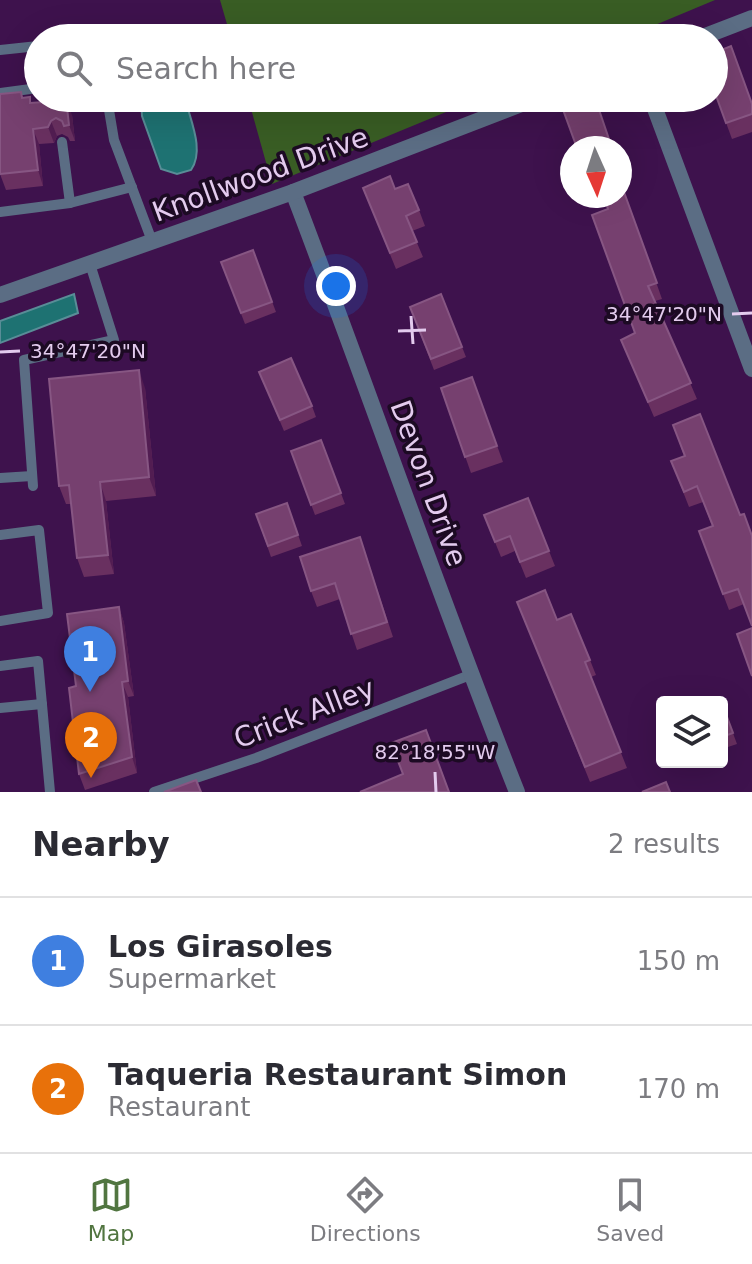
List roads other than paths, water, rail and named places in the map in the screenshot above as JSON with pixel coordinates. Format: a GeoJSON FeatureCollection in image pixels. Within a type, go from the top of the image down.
{"type":"FeatureCollection","features":[{"type":"Feature","properties":{"kind":"street"},"geometry":{"type":"LineString","coordinates":[[728,27],[752,18]]}},
{"type":"Feature","properties":{"kind":"street","name":"Knollwood Drive"},"geometry":{"type":"LineString","coordinates":[[0,295],[293,192],[501,112]]}},
{"type":"Feature","properties":{"kind":"street"},"geometry":{"type":"LineString","coordinates":[[656,112],[752,369]]}},
{"type":"Feature","properties":{"kind":"street","name":"Devon Drive"},"geometry":{"type":"LineString","coordinates":[[293,192],[381,424],[470,675],[517,792]]}},
{"type":"Feature","properties":{"kind":"lane"},"geometry":{"type":"LineString","coordinates":[[0,50],[24,47]]}},
{"type":"Feature","properties":{"kind":"lane"},"geometry":{"type":"LineString","coordinates":[[0,93],[24,90]]}},
{"type":"Feature","properties":{"kind":"lane"},"geometry":{"type":"LineString","coordinates":[[58,112],[58,116]]}},
{"type":"Feature","properties":{"kind":"lane"},"geometry":{"type":"LineString","coordinates":[[109,112],[114,140],[152,241]]}},
{"type":"Feature","properties":{"kind":"lane"},"geometry":{"type":"LineString","coordinates":[[62,142],[70,203]]}},
{"type":"Feature","properties":{"kind":"lane"},"geometry":{"type":"LineString","coordinates":[[0,212],[70,203],[132,187]]}},
{"type":"Feature","properties":{"kind":"lane"},"geometry":{"type":"LineString","coordinates":[[0,478],[32,481],[24,360],[114,340],[90,264]]}},
{"type":"Feature","properties":{"kind":"lane"},"geometry":{"type":"LineString","coordinates":[[0,535],[39,530],[48,613],[0,621]]}},
{"type":"Feature","properties":{"kind":"lane"},"geometry":{"type":"LineString","coordinates":[[0,666],[38,661],[50,792]]}},
{"type":"Feature","properties":{"kind":"lane","name":"Crick Alley"},"geometry":{"type":"LineString","coordinates":[[154,792],[256,758],[470,675]]}},
{"type":"Feature","properties":{"kind":"lane"},"geometry":{"type":"LineString","coordinates":[[0,708],[42,704]]}},
{"type":"Feature","properties":{"kind":"place","name":"Los Girasoles"},"geometry":{"type":"Point","coordinates":[90,692]}},
{"type":"Feature","properties":{"kind":"place","name":"Taqueria Restaurant Simon"},"geometry":{"type":"Point","coordinates":[91,778]}}]}
